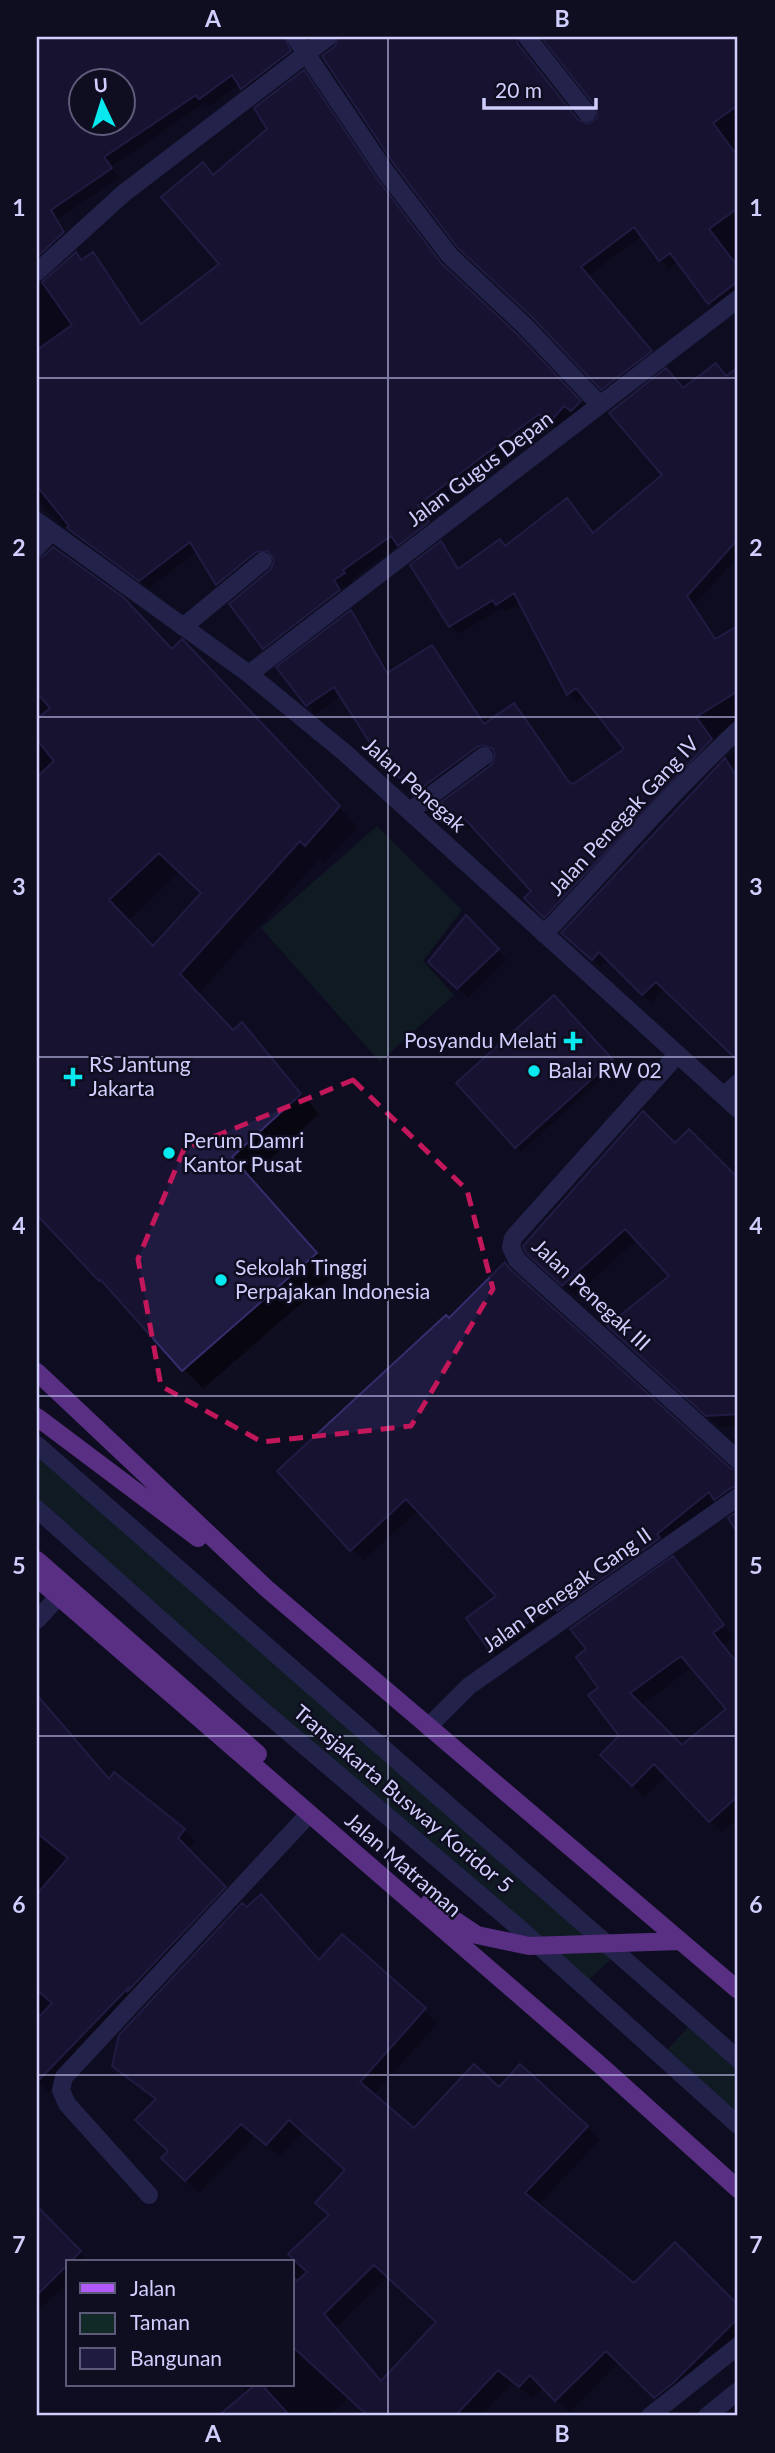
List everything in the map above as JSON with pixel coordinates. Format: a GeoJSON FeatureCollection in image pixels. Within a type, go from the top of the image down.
{"type":"FeatureCollection","features":[{"type":"Feature","properties":{"kind":"main road"},"geometry":{"type":"LineString","coordinates":[[37,1372],[265,1588],[738,1990]]}},
{"type":"Feature","properties":{"kind":"main road"},"geometry":{"type":"LineString","coordinates":[[37,1417],[265,1588]]}},
{"type":"Feature","properties":{"kind":"main road","name":"Jalan Matraman"},"geometry":{"type":"LineString","coordinates":[[37,1560],[441,1914],[477,1936],[539,1945],[680,1941]]}},
{"type":"Feature","properties":{"kind":"main road","name":"Jalan Matraman"},"geometry":{"type":"LineString","coordinates":[[37,1578],[600,2065],[738,2189]]}},
{"type":"Feature","properties":{"kind":"street"},"geometry":{"type":"LineString","coordinates":[[295,37],[385,170],[450,256],[524,325],[600,405]]}},
{"type":"Feature","properties":{"kind":"street"},"geometry":{"type":"LineString","coordinates":[[37,272],[124,193],[328,37]]}},
{"type":"Feature","properties":{"kind":"street"},"geometry":{"type":"LineString","coordinates":[[527,37],[587,113]]}},
{"type":"Feature","properties":{"kind":"street","name":"Jalan Gugus Depan"},"geometry":{"type":"LineString","coordinates":[[249,674],[600,405],[735,307]]}},
{"type":"Feature","properties":{"kind":"street"},"geometry":{"type":"LineString","coordinates":[[37,547],[44,526]]}},
{"type":"Feature","properties":{"kind":"street","name":"Jalan Penegak"},"geometry":{"type":"LineString","coordinates":[[44,526],[249,674],[344,752],[677,1055],[732,1089],[738,1109]]}},
{"type":"Feature","properties":{"kind":"street"},"geometry":{"type":"LineString","coordinates":[[183,627],[263,561]]}},
{"type":"Feature","properties":{"kind":"street","name":"Jalan Penegak Gang IV"},"geometry":{"type":"LineString","coordinates":[[544,934],[618,857],[653,815],[738,730]]}},
{"type":"Feature","properties":{"kind":"street"},"geometry":{"type":"LineString","coordinates":[[410,811],[484,756]]}},
{"type":"Feature","properties":{"kind":"street","name":"Jalan Penegak III"},"geometry":{"type":"LineString","coordinates":[[677,1055],[513,1238],[511,1247],[517,1260],[738,1460]]}},
{"type":"Feature","properties":{"kind":"street","name":"Transjakarta Busway Koridor 5"},"geometry":{"type":"LineString","coordinates":[[37,1445],[610,1944],[738,2059]]}},
{"type":"Feature","properties":{"kind":"street","name":"Jalan Penegak Gang II"},"geometry":{"type":"LineString","coordinates":[[428,1727],[469,1686],[738,1497]]}},
{"type":"Feature","properties":{"kind":"street","name":"Transjakarta Busway Koridor 5"},"geometry":{"type":"LineString","coordinates":[[37,1509],[254,1703],[539,1945],[738,2125]]}},
{"type":"Feature","properties":{"kind":"street"},"geometry":{"type":"LineString","coordinates":[[37,1620],[58,1597]]}},
{"type":"Feature","properties":{"kind":"street"},"geometry":{"type":"LineString","coordinates":[[149,2196],[67,2104],[61,2090],[64,2077],[309,1814]]}},
{"type":"Feature","properties":{"kind":"street"},"geometry":{"type":"LineString","coordinates":[[650,2416],[738,2346]]}},
{"type":"Feature","properties":{"kind":"street"},"geometry":{"type":"LineString","coordinates":[[707,2416],[738,2391]]}},
{"type":"Feature","properties":{"kind":"highlighted area"},"geometry":{"type":"Polygon","coordinates":[[[353,1080],[467,1190],[493,1289],[411,1426],[262,1442],[161,1386],[138,1259],[184,1149],[353,1080]]]}},
{"type":"Feature","properties":{"kind":"green space"},"geometry":{"type":"Polygon","coordinates":[[[377,826],[462,910],[423,961],[454,995],[380,1062],[261,928],[377,826]]]}},
{"type":"Feature","properties":{"kind":"green space"},"geometry":{"type":"Polygon","coordinates":[[[37,1445],[619,1952],[583,1985],[37,1509],[37,1445]]]}},
{"type":"Feature","properties":{"kind":"green space"},"geometry":{"type":"Polygon","coordinates":[[[695,2020],[738,2059],[738,2125],[662,2055],[695,2020]]]}},
{"type":"Feature","properties":{"kind":"building"},"geometry":{"type":"Polygon","coordinates":[[[37,37],[284,37],[291,51],[241,89],[232,75],[199,99],[196,95],[136,135],[136,66],[66,66],[66,136],[135,136],[104,157],[112,168],[51,210],[64,232],[37,257],[37,37]]]}},
{"type":"Feature","properties":{"kind":"building"},"geometry":{"type":"Polygon","coordinates":[[[339,37],[516,37],[518,44],[578,120],[588,124],[597,118],[596,107],[541,37],[738,37],[738,105],[713,123],[738,157],[738,208],[709,229],[738,267],[738,281],[708,304],[670,253],[659,261],[634,227],[581,267],[652,351],[601,390],[532,317],[458,248],[394,164],[322,56],[335,46],[339,37]]]}},
{"type":"Feature","properties":{"kind":"building"},"geometry":{"type":"Polygon","coordinates":[[[304,70],[376,177],[441,263],[516,333],[581,401],[571,411],[564,406],[549,423],[539,414],[418,505],[429,522],[398,546],[391,536],[343,570],[345,573],[334,580],[340,590],[263,649],[229,604],[271,569],[274,560],[268,551],[256,552],[216,585],[190,542],[139,581],[67,528],[69,526],[37,486],[37,350],[72,325],[42,282],[76,252],[81,260],[93,252],[141,324],[219,264],[161,197],[203,162],[213,175],[267,129],[254,108],[304,70]]]}},
{"type":"Feature","properties":{"kind":"building"},"geometry":{"type":"Polygon","coordinates":[[[716,363],[726,376],[738,367],[738,539],[687,596],[715,639],[738,626],[738,691],[696,717],[712,739],[544,918],[524,898],[531,891],[464,818],[459,822],[441,802],[491,765],[495,755],[493,749],[483,745],[477,747],[416,792],[404,775],[399,778],[384,757],[381,760],[334,687],[306,706],[276,667],[351,610],[387,673],[432,645],[484,724],[514,703],[569,782],[573,784],[624,749],[576,688],[567,695],[514,593],[496,605],[493,600],[449,627],[410,565],[441,541],[458,569],[500,539],[505,546],[567,498],[593,533],[662,475],[609,413],[666,368],[683,388],[716,363]]]}},
{"type":"Feature","properties":{"kind":"building"},"geometry":{"type":"Polygon","coordinates":[[[53,547],[123,597],[172,649],[182,639],[340,806],[305,846],[300,841],[180,974],[233,1030],[242,1022],[301,1094],[232,1157],[317,1253],[182,1371],[100,1279],[99,1281],[37,1215],[37,777],[54,761],[37,740],[37,719],[50,708],[37,693],[37,558],[53,547]],[[159,853],[109,900],[153,946],[201,893],[159,853]]]}},
{"type":"Feature","properties":{"kind":"building"},"geometry":{"type":"Polygon","coordinates":[[[725,758],[738,779],[738,1061],[656,982],[642,995],[599,952],[592,960],[561,933],[725,758]]]}},
{"type":"Feature","properties":{"kind":"building"},"geometry":{"type":"Polygon","coordinates":[[[466,915],[499,949],[457,989],[428,962],[466,915]]]}},
{"type":"Feature","properties":{"kind":"building","name":"Balai RW 02"},"geometry":{"type":"Polygon","coordinates":[[[554,995],[613,1060],[515,1148],[456,1083],[554,995]]]}},
{"type":"Feature","properties":{"kind":"building"},"geometry":{"type":"Polygon","coordinates":[[[643,1111],[675,1143],[689,1129],[738,1178],[738,1414],[706,1416],[607,1326],[669,1276],[625,1229],[562,1286],[526,1253],[523,1246],[643,1111]]]}},
{"type":"Feature","properties":{"kind":"building"},"geometry":{"type":"Polygon","coordinates":[[[505,1262],[730,1468],[738,1471],[738,1486],[714,1500],[709,1492],[657,1534],[660,1538],[557,1611],[552,1605],[489,1650],[466,1618],[496,1596],[406,1499],[350,1551],[277,1471],[446,1315],[449,1318],[505,1262]]]}},
{"type":"Feature","properties":{"kind":"building"},"geometry":{"type":"Polygon","coordinates":[[[738,1511],[738,1534],[728,1518],[738,1511]]]}},
{"type":"Feature","properties":{"kind":"building"},"geometry":{"type":"Polygon","coordinates":[[[673,1556],[724,1625],[713,1633],[738,1664],[738,1796],[709,1822],[654,1764],[632,1786],[600,1755],[619,1736],[588,1695],[598,1688],[576,1657],[586,1649],[570,1629],[673,1556]],[[681,1656],[630,1693],[682,1745],[726,1709],[681,1656]]]}},
{"type":"Feature","properties":{"kind":"building"},"geometry":{"type":"Polygon","coordinates":[[[37,1695],[109,1779],[114,1772],[185,1829],[178,1838],[226,1887],[37,2082],[37,2019],[52,2003],[37,1990],[37,1894],[68,1858],[37,1833],[37,1695]]]}},
{"type":"Feature","properties":{"kind":"building"},"geometry":{"type":"Polygon","coordinates":[[[261,1894],[319,1960],[342,1934],[426,2008],[360,2082],[414,2128],[474,2064],[499,2087],[520,2064],[588,2126],[525,2193],[634,2283],[675,2242],[738,2305],[738,2318],[673,2383],[654,2398],[606,2351],[555,2401],[530,2375],[519,2387],[498,2370],[455,2416],[368,2416],[294,2348],[294,2278],[297,2281],[307,2272],[288,2254],[329,2215],[315,2203],[345,2170],[289,2120],[266,2145],[241,2124],[185,2181],[161,2158],[168,2151],[135,2120],[156,2099],[112,2066],[119,2035],[242,1903],[247,1907],[261,1894]],[[374,2265],[324,2314],[381,2381],[436,2322],[374,2265]]]}},
{"type":"Feature","properties":{"kind":"building"},"geometry":{"type":"Polygon","coordinates":[[[37,2206],[81,2251],[72,2260],[66,2260],[66,2266],[37,2295],[37,2206]]]}},
{"type":"Feature","properties":{"kind":"building"},"geometry":{"type":"Polygon","coordinates":[[[254,2386],[263,2386],[290,2416],[218,2416],[254,2386]]]}},
{"type":"Feature","properties":{"kind":"place","name":"Posyandu Melati"},"geometry":{"type":"Point","coordinates":[573,1041]}},
{"type":"Feature","properties":{"kind":"place","name":"Balai RW 02"},"geometry":{"type":"Point","coordinates":[534,1071]}},
{"type":"Feature","properties":{"kind":"place","name":"RS Jantung Jakarta"},"geometry":{"type":"Point","coordinates":[73,1077]}},
{"type":"Feature","properties":{"kind":"place","name":"Perum Damri Kantor Pusat"},"geometry":{"type":"Point","coordinates":[169,1153]}},
{"type":"Feature","properties":{"kind":"place","name":"Sekolah Tinggi Perpajakan Indonesia"},"geometry":{"type":"Point","coordinates":[221,1280]}}]}
